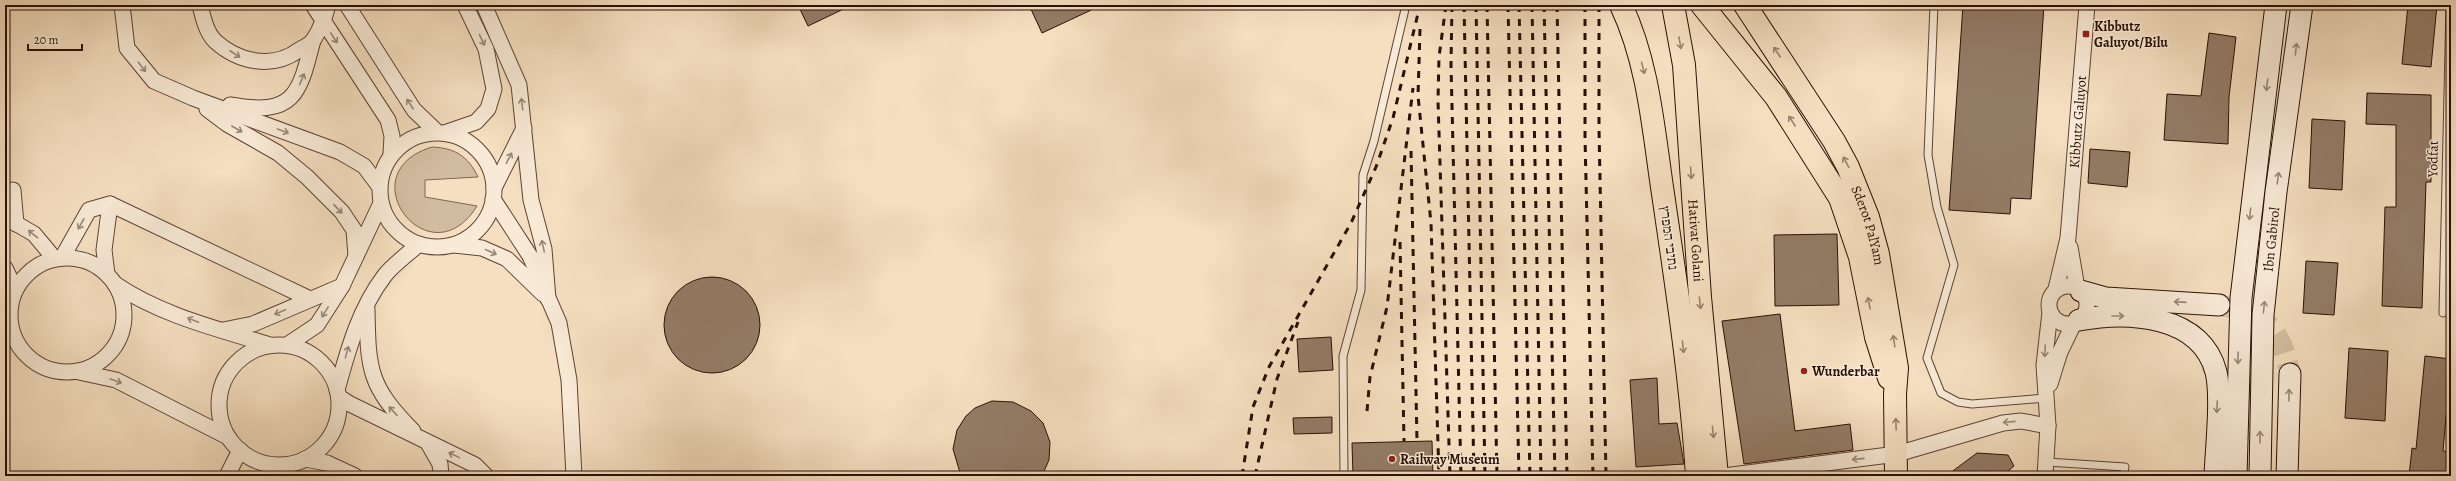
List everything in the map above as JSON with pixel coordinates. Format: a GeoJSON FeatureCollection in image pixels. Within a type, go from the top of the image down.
{"type":"FeatureCollection","features":[{"type":"Feature","properties":{"kind":"highway","name":"נתיבי המפרץ"},"geometry":{"type":"LineString","coordinates":[[1621,5],[1636,42],[1649,94],[1675,280],[1697,476]]}},
{"type":"Feature","properties":{"kind":"highway","name":"Hativat Golani"},"geometry":{"type":"LineString","coordinates":[[1673,5],[1684,65],[1700,297],[1717,476]]}},
{"type":"Feature","properties":{"kind":"highway"},"geometry":{"type":"LineString","coordinates":[[1702,5],[1776,97],[1814,154],[1840,198],[1860,257],[1876,337],[1895,394]]}},
{"type":"Feature","properties":{"kind":"highway","name":"Sderot PalYam"},"geometry":{"type":"LineString","coordinates":[[1745,5],[1834,141],[1848,167],[1862,202],[1878,254],[1893,334],[1897,368],[1895,394],[1896,476]]}},
{"type":"Feature","properties":{"kind":"street"},"geometry":{"type":"LineString","coordinates":[[122,5],[127,48],[154,81],[193,98],[340,152],[364,166],[379,186]]}},
{"type":"Feature","properties":{"kind":"street"},"geometry":{"type":"LineString","coordinates":[[200,5],[207,28],[215,41],[242,59],[268,63],[289,58],[313,40]]}},
{"type":"Feature","properties":{"kind":"street"},"geometry":{"type":"LineString","coordinates":[[313,5],[388,120],[392,136],[391,154]]}},
{"type":"Feature","properties":{"kind":"street"},"geometry":{"type":"LineString","coordinates":[[193,98],[245,108],[271,108],[291,98],[303,81],[313,40],[323,21],[328,5]]}},
{"type":"Feature","properties":{"kind":"street"},"geometry":{"type":"LineString","coordinates":[[347,5],[414,110],[441,133],[456,135],[472,144],[485,158],[492,174],[494,193],[530,256],[559,323],[569,380],[574,476]]}},
{"type":"Feature","properties":{"kind":"street"},"geometry":{"type":"LineString","coordinates":[[465,5],[486,49],[494,89],[488,109],[476,122],[441,133],[414,137],[404,142],[391,154],[383,169],[379,186],[381,203],[397,231],[409,240],[419,244],[438,247],[453,245],[482,248],[507,259],[548,299]]}},
{"type":"Feature","properties":{"kind":"street"},"geometry":{"type":"LineString","coordinates":[[484,5],[519,86],[531,200],[544,248],[548,299]]}},
{"type":"Feature","properties":{"kind":"street","name":"Kibbutz Galuyot"},"geometry":{"type":"LineString","coordinates":[[2056,290],[2068,238],[2087,5]]}},
{"type":"Feature","properties":{"kind":"street","name":"Ibn Gabirol"},"geometry":{"type":"LineString","coordinates":[[2236,476],[2241,298],[2276,5]]}},
{"type":"Feature","properties":{"kind":"street","name":"Ibn Gabirol"},"geometry":{"type":"LineString","coordinates":[[2260,476],[2263,315],[2276,192],[2302,5]]}},
{"type":"Feature","properties":{"kind":"street"},"geometry":{"type":"LineString","coordinates":[[193,98],[227,124],[278,153],[307,176],[342,212],[354,230],[356,256]]}},
{"type":"Feature","properties":{"kind":"street"},"geometry":{"type":"LineString","coordinates":[[453,245],[467,239],[481,227],[491,211],[494,193],[524,128]]}},
{"type":"Feature","properties":{"kind":"street"},"geometry":{"type":"LineString","coordinates":[[5,194],[13,190],[11,220],[34,234],[58,258]]}},
{"type":"Feature","properties":{"kind":"street"},"geometry":{"type":"LineString","coordinates":[[287,345],[318,325],[342,286],[381,203]]}},
{"type":"Feature","properties":{"kind":"street"},"geometry":{"type":"LineString","coordinates":[[58,258],[88,210],[110,204],[310,299]]}},
{"type":"Feature","properties":{"kind":"street"},"geometry":{"type":"LineString","coordinates":[[78,372],[97,365],[112,352],[123,329],[125,309],[119,290],[111,278],[104,250],[110,204]]}},
{"type":"Feature","properties":{"kind":"street","name":"Kibbutz Galuyot"},"geometry":{"type":"LineString","coordinates":[[2068,238],[2079,290]]}},
{"type":"Feature","properties":{"kind":"street"},"geometry":{"type":"LineString","coordinates":[[419,244],[386,274],[366,306],[352,336],[338,394],[338,418],[330,437],[316,452],[298,462],[278,465],[257,461],[240,450],[228,437],[221,422],[218,405],[221,388],[228,372],[239,359],[253,350],[270,345],[287,345],[313,354],[333,378],[338,394],[424,441],[475,465],[486,476]]}},
{"type":"Feature","properties":{"kind":"street"},"geometry":{"type":"LineString","coordinates":[[228,437],[116,380],[78,372],[58,372],[39,366],[19,347],[10,328],[10,308],[15,289],[31,269],[58,258],[74,257],[93,263],[136,298],[222,330],[270,345]]}},
{"type":"Feature","properties":{"kind":"street"},"geometry":{"type":"LineString","coordinates":[[5,268],[15,289]]}},
{"type":"Feature","properties":{"kind":"street"},"geometry":{"type":"LineString","coordinates":[[222,330],[253,324],[342,286]]}},
{"type":"Feature","properties":{"kind":"street"},"geometry":{"type":"LineString","coordinates":[[2046,469],[2048,426],[2044,365],[2050,312],[2049,300],[2056,290],[2068,286],[2112,298],[2219,305]]}},
{"type":"Feature","properties":{"kind":"street"},"geometry":{"type":"LineString","coordinates":[[2046,398],[2060,352],[2087,306],[2079,290]]}},
{"type":"Feature","properties":{"kind":"street"},"geometry":{"type":"LineString","coordinates":[[366,306],[368,352],[374,380],[389,407],[424,441],[440,464],[441,476]]}},
{"type":"Feature","properties":{"kind":"street"},"geometry":{"type":"LineString","coordinates":[[2050,312],[2058,321],[2077,321],[2108,316],[2154,319],[2175,325],[2197,340],[2210,356],[2216,373],[2215,476]]}},
{"type":"Feature","properties":{"kind":"street"},"geometry":{"type":"LineString","coordinates":[[2288,476],[2290,374]]}},
{"type":"Feature","properties":{"kind":"street"},"geometry":{"type":"LineString","coordinates":[[1724,476],[1896,454],[2002,423],[2021,421],[2048,426]]}},
{"type":"Feature","properties":{"kind":"street"},"geometry":{"type":"LineString","coordinates":[[228,476],[240,450]]}},
{"type":"Feature","properties":{"kind":"street"},"geometry":{"type":"LineString","coordinates":[[305,459],[327,463],[355,476]]}},
{"type":"Feature","properties":{"kind":"lane"},"geometry":{"type":"LineString","coordinates":[[1344,476],[1343,356],[1361,290],[1363,175],[1374,141],[1406,5]]}},
{"type":"Feature","properties":{"kind":"lane"},"geometry":{"type":"LineString","coordinates":[[1934,5],[1928,155],[1937,207],[1954,264],[1927,358],[1941,393],[1958,402],[1972,404],[2046,398]]}},
{"type":"Feature","properties":{"kind":"lane","name":"Yodfat"},"geometry":{"type":"LineString","coordinates":[[2443,313],[2450,5]]}},
{"type":"Feature","properties":{"kind":"lane"},"geometry":{"type":"LineString","coordinates":[[1896,454],[1904,476]]}},
{"type":"Feature","properties":{"kind":"lane"},"geometry":{"type":"LineString","coordinates":[[2046,469],[2125,468],[2123,476]]}},
{"type":"Feature","properties":{"kind":"shaded area"},"geometry":{"type":"Polygon","coordinates":[[[432,147],[447,149],[460,154],[470,164],[478,177],[425,180],[425,197],[477,206],[458,226],[438,232],[419,228],[405,215],[396,197],[396,178],[407,160],[432,147]]]}},
{"type":"Feature","properties":{"kind":"building"},"geometry":{"type":"Polygon","coordinates":[[[798,5],[852,5],[808,26],[798,5]]]}},
{"type":"Feature","properties":{"kind":"building"},"geometry":{"type":"Polygon","coordinates":[[[1029,5],[1102,5],[1042,33],[1029,5]]]}},
{"type":"Feature","properties":{"kind":"building"},"geometry":{"type":"Polygon","coordinates":[[[1963,5],[2044,5],[2031,199],[2011,198],[2010,214],[1949,210],[1963,5]]]}},
{"type":"Feature","properties":{"kind":"building"},"geometry":{"type":"Polygon","coordinates":[[[2408,5],[2437,5],[2431,67],[2402,64],[2408,5]]]}},
{"type":"Feature","properties":{"kind":"building"},"geometry":{"type":"Polygon","coordinates":[[[2209,33],[2236,37],[2229,97],[2228,144],[2164,140],[2167,94],[2201,96],[2209,33]]]}},
{"type":"Feature","properties":{"kind":"building"},"geometry":{"type":"Polygon","coordinates":[[[2367,93],[2431,95],[2431,182],[2426,182],[2422,308],[2382,306],[2385,207],[2396,207],[2396,125],[2366,124],[2367,93]]]}},
{"type":"Feature","properties":{"kind":"building"},"geometry":{"type":"Polygon","coordinates":[[[2312,119],[2345,121],[2342,190],[2309,188],[2312,119]]]}},
{"type":"Feature","properties":{"kind":"building"},"geometry":{"type":"Polygon","coordinates":[[[2090,149],[2130,152],[2127,187],[2088,183],[2090,149]]]}},
{"type":"Feature","properties":{"kind":"building"},"geometry":{"type":"Polygon","coordinates":[[[1837,234],[1839,305],[1775,306],[1774,235],[1837,234]]]}},
{"type":"Feature","properties":{"kind":"building"},"geometry":{"type":"Polygon","coordinates":[[[2306,261],[2338,263],[2334,315],[2303,313],[2306,261]]]}},
{"type":"Feature","properties":{"kind":"building"},"geometry":{"type":"Polygon","coordinates":[[[712,277],[730,281],[739,285],[746,291],[752,298],[756,307],[760,325],[756,343],[752,352],[746,359],[739,365],[730,369],[712,373],[694,369],[685,365],[678,359],[672,352],[668,343],[664,325],[668,307],[672,298],[678,291],[685,285],[694,281],[712,277]]]}},
{"type":"Feature","properties":{"kind":"building"},"geometry":{"type":"Polygon","coordinates":[[[1780,314],[1795,431],[1850,424],[1853,450],[1744,464],[1722,321],[1780,314]]]}},
{"type":"Feature","properties":{"kind":"building"},"geometry":{"type":"Polygon","coordinates":[[[1331,337],[1333,370],[1299,372],[1297,339],[1331,337]]]}},
{"type":"Feature","properties":{"kind":"building"},"geometry":{"type":"Polygon","coordinates":[[[2349,348],[2388,351],[2385,421],[2345,418],[2349,348]]]}},
{"type":"Feature","properties":{"kind":"building"},"geometry":{"type":"Polygon","coordinates":[[[2425,356],[2451,359],[2443,451],[2451,452],[2451,476],[2409,476],[2412,448],[2416,449],[2425,356]]]}},
{"type":"Feature","properties":{"kind":"building"},"geometry":{"type":"Polygon","coordinates":[[[1657,378],[1659,424],[1677,423],[1684,464],[1636,467],[1630,380],[1657,378]]]}},
{"type":"Feature","properties":{"kind":"building"},"geometry":{"type":"Polygon","coordinates":[[[992,401],[1013,402],[1031,411],[1043,423],[1050,442],[1049,460],[1042,476],[961,476],[953,449],[957,430],[966,416],[975,408],[992,401]]]}},
{"type":"Feature","properties":{"kind":"building"},"geometry":{"type":"Polygon","coordinates":[[[1332,417],[1332,433],[1294,434],[1293,418],[1332,417]]]}},
{"type":"Feature","properties":{"kind":"building","name":"Railway Museum"},"geometry":{"type":"Polygon","coordinates":[[[1432,441],[1433,476],[1353,476],[1352,443],[1432,441]]]}},
{"type":"Feature","properties":{"kind":"building"},"geometry":{"type":"Polygon","coordinates":[[[1977,453],[2008,455],[2014,466],[2002,476],[1946,476],[1977,453]]]}},
{"type":"Feature","properties":{"kind":"tunnel"},"geometry":{"type":"LineString","coordinates":[[2223,306],[2251,313],[2270,326],[2282,346],[2287,359],[2290,374]]}},
{"type":"Feature","properties":{"kind":"railway"},"geometry":{"type":"LineString","coordinates":[[1242,476],[1253,407],[1269,367],[1351,223],[1376,167],[1393,118],[1420,5]]}},
{"type":"Feature","properties":{"kind":"railway"},"geometry":{"type":"LineString","coordinates":[[1446,5],[1439,57],[1438,101],[1450,476]]}},
{"type":"Feature","properties":{"kind":"railway"},"geometry":{"type":"LineString","coordinates":[[1452,5],[1451,65],[1461,476]]}},
{"type":"Feature","properties":{"kind":"railway"},"geometry":{"type":"LineString","coordinates":[[1464,5],[1474,476]]}},
{"type":"Feature","properties":{"kind":"railway"},"geometry":{"type":"LineString","coordinates":[[1476,5],[1485,476]]}},
{"type":"Feature","properties":{"kind":"railway"},"geometry":{"type":"LineString","coordinates":[[1487,5],[1497,476]]}},
{"type":"Feature","properties":{"kind":"railway"},"geometry":{"type":"LineString","coordinates":[[1508,5],[1519,476]]}},
{"type":"Feature","properties":{"kind":"railway"},"geometry":{"type":"LineString","coordinates":[[1519,5],[1530,476]]}},
{"type":"Feature","properties":{"kind":"railway"},"geometry":{"type":"LineString","coordinates":[[1532,5],[1541,476]]}},
{"type":"Feature","properties":{"kind":"railway"},"geometry":{"type":"LineString","coordinates":[[1544,5],[1555,476]]}},
{"type":"Feature","properties":{"kind":"railway"},"geometry":{"type":"LineString","coordinates":[[1557,5],[1567,476]]}},
{"type":"Feature","properties":{"kind":"railway"},"geometry":{"type":"LineString","coordinates":[[1585,5],[1585,138],[1593,476]]}},
{"type":"Feature","properties":{"kind":"railway"},"geometry":{"type":"LineString","coordinates":[[1599,5],[1599,129],[1606,476]]}},
{"type":"Feature","properties":{"kind":"railway"},"geometry":{"type":"LineString","coordinates":[[1420,29],[1418,96],[1431,223],[1439,476]]}},
{"type":"Feature","properties":{"kind":"railway"},"geometry":{"type":"LineString","coordinates":[[1367,411],[1370,377],[1387,307],[1413,88]]}},
{"type":"Feature","properties":{"kind":"railway"},"geometry":{"type":"LineString","coordinates":[[1411,151],[1417,441]]}},
{"type":"Feature","properties":{"kind":"railway"},"geometry":{"type":"LineString","coordinates":[[1400,242],[1404,441]]}},
{"type":"Feature","properties":{"kind":"railway"},"geometry":{"type":"LineString","coordinates":[[1255,476],[1277,379],[1298,322]]}},
{"type":"Feature","properties":{"kind":"place","name":"Kibbutz Galuyot/Bilu"},"geometry":{"type":"Point","coordinates":[2086,34]}},
{"type":"Feature","properties":{"kind":"place","name":"Wunderbar"},"geometry":{"type":"Point","coordinates":[1804,371]}},
{"type":"Feature","properties":{"kind":"place","name":"Railway Museum"},"geometry":{"type":"Point","coordinates":[1392,459]}}]}
